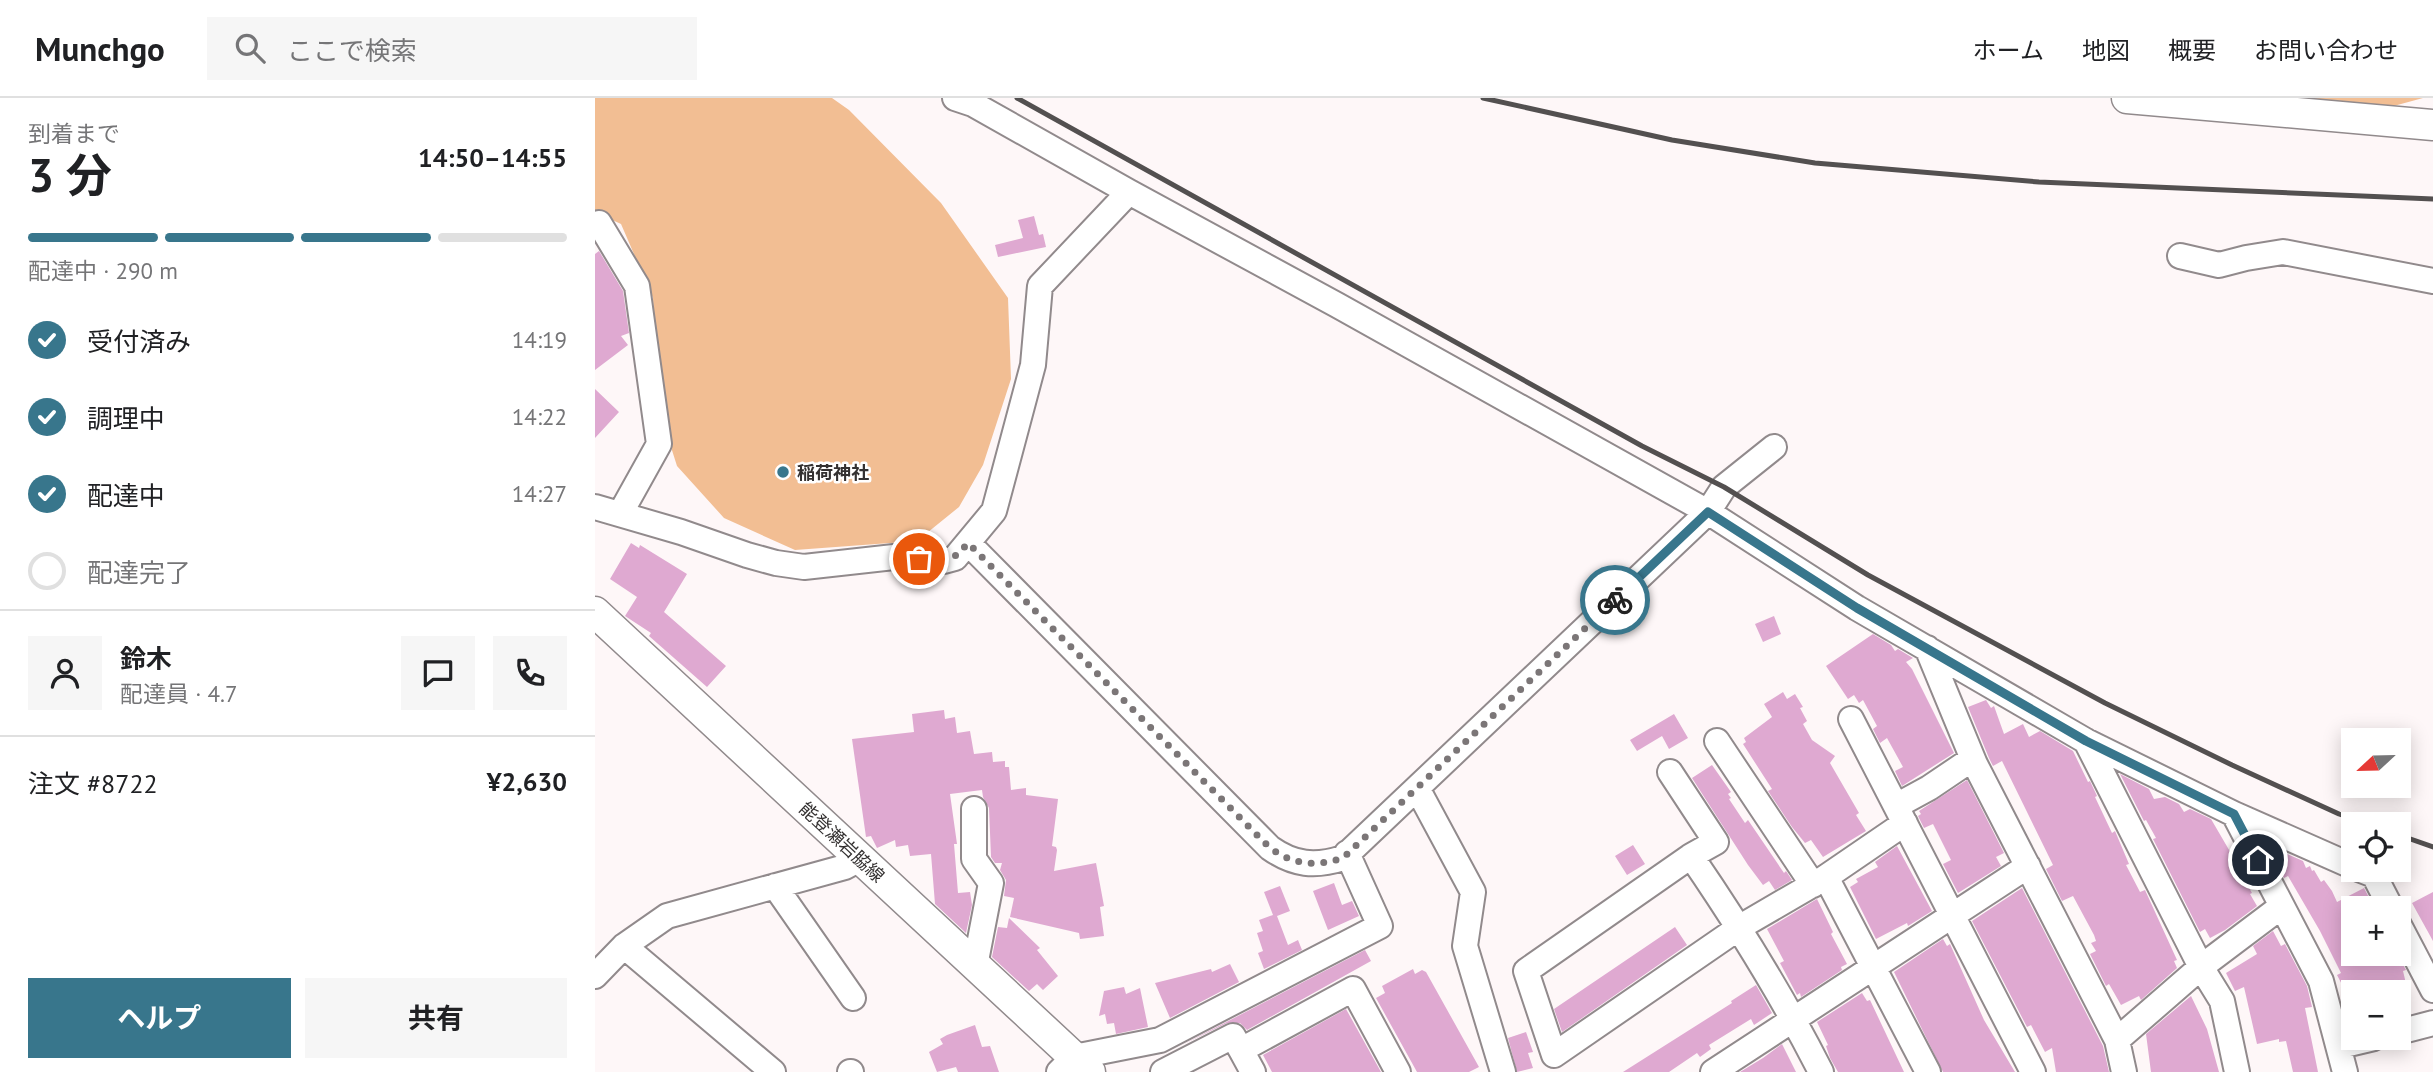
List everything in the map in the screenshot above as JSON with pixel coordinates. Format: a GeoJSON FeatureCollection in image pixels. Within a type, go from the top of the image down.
{"type":"FeatureCollection","features":[{"type":"Feature","properties":{"kind":"main road"},"geometry":{"type":"LineString","coordinates":[[2127,98],[2433,125]]}},
{"type":"Feature","properties":{"kind":"main road","name":"能登瀬岩脇線"},"geometry":{"type":"LineString","coordinates":[[595,612],[975,966],[1074,1067]]}},
{"type":"Feature","properties":{"kind":"street"},"geometry":{"type":"LineString","coordinates":[[955,98],[973,104],[1708,512],[1857,608],[2086,741],[2234,814],[2341,861]]}},
{"type":"Feature","properties":{"kind":"street"},"geometry":{"type":"LineString","coordinates":[[595,507],[681,531],[747,555],[804,567],[894,557],[944,561],[955,558],[994,511],[1033,365],[1040,286],[1129,192]]}},
{"type":"Feature","properties":{"kind":"street"},"geometry":{"type":"LineString","coordinates":[[599,223],[637,286],[659,444],[620,514]]}},
{"type":"Feature","properties":{"kind":"street"},"geometry":{"type":"LineString","coordinates":[[2180,256],[2219,265],[2283,252],[2433,281]]}},
{"type":"Feature","properties":{"kind":"street"},"geometry":{"type":"LineString","coordinates":[[968,543],[1270,848],[1285,859],[1322,865],[1343,858],[1708,512],[1724,487],[1774,447]]}},
{"type":"Feature","properties":{"kind":"street"},"geometry":{"type":"LineString","coordinates":[[1927,648],[1972,759],[2117,1040],[2124,1072]]}},
{"type":"Feature","properties":{"kind":"street"},"geometry":{"type":"LineString","coordinates":[[1851,719],[2033,1072]]}},
{"type":"Feature","properties":{"kind":"street"},"geometry":{"type":"LineString","coordinates":[[1717,741],[1820,881],[1873,967],[1929,1072]]}},
{"type":"Feature","properties":{"kind":"street"},"geometry":{"type":"LineString","coordinates":[[2086,741],[2201,967],[2222,1001],[2237,1072]]}},
{"type":"Feature","properties":{"kind":"street"},"geometry":{"type":"LineString","coordinates":[[1670,772],[1716,842],[1526,971],[1555,1055],[1740,927],[1820,881],[1929,788],[1972,759]]}},
{"type":"Feature","properties":{"kind":"street"},"geometry":{"type":"LineString","coordinates":[[1417,788],[1473,892],[1465,946],[1503,1072]]}},
{"type":"Feature","properties":{"kind":"street"},"geometry":{"type":"LineString","coordinates":[[974,809],[974,859],[991,883],[975,966]]}},
{"type":"Feature","properties":{"kind":"street"},"geometry":{"type":"LineString","coordinates":[[2234,814],[2322,981],[2345,1072]]}},
{"type":"Feature","properties":{"kind":"street"},"geometry":{"type":"LineString","coordinates":[[1074,1067],[1160,1040],[1380,926],[1347,853]]}},
{"type":"Feature","properties":{"kind":"street"},"geometry":{"type":"LineString","coordinates":[[1692,856],[1740,927],[1794,1019],[1821,1072]]}},
{"type":"Feature","properties":{"kind":"street"},"geometry":{"type":"LineString","coordinates":[[597,969],[667,916],[845,867],[860,859]]}},
{"type":"Feature","properties":{"kind":"street"},"geometry":{"type":"LineString","coordinates":[[1713,1072],[2028,866]]}},
{"type":"Feature","properties":{"kind":"street"},"geometry":{"type":"LineString","coordinates":[[775,886],[853,998]]}},
{"type":"Feature","properties":{"kind":"street"},"geometry":{"type":"LineString","coordinates":[[2117,1040],[2201,967],[2282,906]]}},
{"type":"Feature","properties":{"kind":"street"},"geometry":{"type":"LineString","coordinates":[[624,946],[773,1072]]}},
{"type":"Feature","properties":{"kind":"street"},"geometry":{"type":"LineString","coordinates":[[2411,948],[2433,990]]}},
{"type":"Feature","properties":{"kind":"street"},"geometry":{"type":"LineString","coordinates":[[1163,1072],[1233,1037],[1247,1066],[1353,989],[1398,1072]]}},
{"type":"Feature","properties":{"kind":"street"},"geometry":{"type":"LineString","coordinates":[[2411,1028],[2433,1023]]}},
{"type":"Feature","properties":{"kind":"shaded area"},"geometry":{"type":"Polygon","coordinates":[[[595,98],[832,98],[849,110],[941,203],[1008,298],[1011,379],[983,465],[959,507],[917,541],[795,550],[724,518],[677,466],[657,403],[653,298],[621,224],[595,212],[595,98]]]}},
{"type":"Feature","properties":{"kind":"shaded area"},"geometry":{"type":"Polygon","coordinates":[[[2266,98],[2423,98],[2379,110],[2266,98]]]}},
{"type":"Feature","properties":{"kind":"building"},"geometry":{"type":"Polygon","coordinates":[[[1034,216],[1039,235],[1043,234],[1046,247],[998,257],[995,245],[1023,238],[1018,220],[1034,216]]]}},
{"type":"Feature","properties":{"kind":"building"},"geometry":{"type":"Polygon","coordinates":[[[599,251],[623,291],[629,333],[621,336],[628,345],[595,370],[595,254],[599,251]]]}},
{"type":"Feature","properties":{"kind":"building"},"geometry":{"type":"Polygon","coordinates":[[[595,389],[619,412],[595,438],[595,389]]]}},
{"type":"Feature","properties":{"kind":"building"},"geometry":{"type":"Polygon","coordinates":[[[631,543],[639,548],[640,545],[687,574],[664,612],[726,666],[707,687],[649,636],[651,633],[625,616],[637,597],[610,579],[631,543]]]}},
{"type":"Feature","properties":{"kind":"building"},"geometry":{"type":"Polygon","coordinates":[[[1774,616],[1781,634],[1763,642],[1755,624],[1774,616]]]}},
{"type":"Feature","properties":{"kind":"building"},"geometry":{"type":"Polygon","coordinates":[[[1873,634],[1891,645],[1895,651],[1898,649],[1913,658],[1906,662],[1954,753],[1902,786],[1895,771],[1903,767],[1887,738],[1880,743],[1873,729],[1877,726],[1863,700],[1859,703],[1854,695],[1848,699],[1826,666],[1873,634]]]}},
{"type":"Feature","properties":{"kind":"building"},"geometry":{"type":"Polygon","coordinates":[[[1783,692],[1787,699],[1795,694],[1803,707],[1800,708],[1807,721],[1803,724],[1812,740],[1835,756],[1830,763],[1859,813],[1856,815],[1866,831],[1823,857],[1811,840],[1805,843],[1792,827],[1768,791],[1772,789],[1743,744],[1746,742],[1744,738],[1772,717],[1764,704],[1783,692]]]}},
{"type":"Feature","properties":{"kind":"building"},"geometry":{"type":"Polygon","coordinates":[[[1986,700],[1991,708],[1994,706],[2004,734],[2023,724],[2029,737],[2040,731],[2073,751],[2088,782],[2090,781],[2112,833],[2115,831],[2129,864],[2126,865],[2140,892],[2145,890],[2177,960],[2174,961],[2177,968],[2141,1000],[2139,996],[2121,1005],[2109,984],[2106,986],[2090,954],[2096,951],[2091,943],[2096,941],[2073,896],[2062,901],[2046,869],[2053,865],[2002,761],[1993,766],[1968,707],[1986,700]]]}},
{"type":"Feature","properties":{"kind":"building"},"geometry":{"type":"Polygon","coordinates":[[[944,710],[945,719],[955,717],[957,733],[970,731],[974,754],[992,752],[993,762],[1005,761],[1005,767],[1009,767],[1011,790],[1026,788],[1026,795],[1058,799],[1052,846],[1057,850],[1054,871],[1096,863],[1104,906],[1100,907],[1104,936],[1080,939],[1079,933],[1010,917],[1014,898],[1004,896],[1006,880],[1000,870],[1002,863],[995,863],[991,857],[989,808],[982,790],[950,794],[957,844],[954,844],[958,893],[970,892],[972,905],[966,933],[935,904],[931,854],[910,856],[908,845],[896,847],[895,840],[877,848],[871,836],[866,837],[852,739],[914,732],[912,714],[944,710]]]}},
{"type":"Feature","properties":{"kind":"building"},"geometry":{"type":"Polygon","coordinates":[[[1674,714],[1688,738],[1669,749],[1662,736],[1637,751],[1630,740],[1674,714]]]}},
{"type":"Feature","properties":{"kind":"building"},"geometry":{"type":"Polygon","coordinates":[[[1712,765],[1731,792],[1728,794],[1731,798],[1729,799],[1745,823],[1748,820],[1784,873],[1786,871],[1792,880],[1775,890],[1769,881],[1763,885],[1748,865],[1692,778],[1712,765]]]}},
{"type":"Feature","properties":{"kind":"building"},"geometry":{"type":"Polygon","coordinates":[[[2120,774],[2149,789],[2154,799],[2165,797],[2179,804],[2184,812],[2190,809],[2211,819],[2246,879],[2257,906],[2210,938],[2205,929],[2200,932],[2153,839],[2156,838],[2146,820],[2144,821],[2120,774]]]}},
{"type":"Feature","properties":{"kind":"building"},"geometry":{"type":"Polygon","coordinates":[[[1967,780],[2004,853],[1996,857],[2001,866],[1958,893],[1943,864],[1951,860],[1933,824],[1924,828],[1918,816],[1921,814],[1919,811],[1967,780]]]}},
{"type":"Feature","properties":{"kind":"building"},"geometry":{"type":"Polygon","coordinates":[[[1633,845],[1645,864],[1627,875],[1615,856],[1633,845]]]}},
{"type":"Feature","properties":{"kind":"building"},"geometry":{"type":"Polygon","coordinates":[[[2267,845],[2303,861],[2306,868],[2310,866],[2321,882],[2324,880],[2337,902],[2341,900],[2341,966],[2404,966],[2405,980],[2341,980],[2341,983],[2337,975],[2341,973],[2320,931],[2288,876],[2284,878],[2267,845]]]}},
{"type":"Feature","properties":{"kind":"building"},"geometry":{"type":"Polygon","coordinates":[[[1897,846],[1932,911],[1908,926],[1907,923],[1876,939],[1850,887],[1858,882],[1856,879],[1878,867],[1875,862],[1897,846]]]}},
{"type":"Feature","properties":{"kind":"building"},"geometry":{"type":"Polygon","coordinates":[[[1334,883],[1342,905],[1352,901],[1359,916],[1328,930],[1313,891],[1334,883]]]}},
{"type":"Feature","properties":{"kind":"building"},"geometry":{"type":"Polygon","coordinates":[[[1280,886],[1290,911],[1277,916],[1288,945],[1298,940],[1302,950],[1264,969],[1258,953],[1263,951],[1257,933],[1263,931],[1259,920],[1273,915],[1264,892],[1280,886]]]}},
{"type":"Feature","properties":{"kind":"building"},"geometry":{"type":"Polygon","coordinates":[[[2022,888],[2103,1046],[2109,1072],[2056,1072],[2052,1048],[2045,1052],[2031,1025],[2027,1027],[1972,921],[2022,888]]]}},
{"type":"Feature","properties":{"kind":"building"},"geometry":{"type":"Polygon","coordinates":[[[2364,888],[2368,896],[2349,896],[2364,888]]]}},
{"type":"Feature","properties":{"kind":"building"},"geometry":{"type":"Polygon","coordinates":[[[2433,892],[2433,941],[2412,903],[2433,892]]]}},
{"type":"Feature","properties":{"kind":"building"},"geometry":{"type":"Polygon","coordinates":[[[1817,899],[1847,964],[1801,997],[1800,993],[1797,995],[1780,963],[1784,961],[1767,929],[1817,899]]]}},
{"type":"Feature","properties":{"kind":"building"},"geometry":{"type":"Polygon","coordinates":[[[1009,918],[1040,948],[1037,950],[1058,976],[1043,990],[1037,984],[1029,991],[992,957],[998,927],[1007,928],[1009,918]]]}},
{"type":"Feature","properties":{"kind":"building"},"geometry":{"type":"Polygon","coordinates":[[[1675,927],[1687,945],[1562,1032],[1554,1009],[1675,927]]]}},
{"type":"Feature","properties":{"kind":"building"},"geometry":{"type":"Polygon","coordinates":[[[2273,931],[2281,946],[2285,944],[2307,986],[2312,1007],[2305,1008],[2318,1072],[2293,1072],[2286,1041],[2279,1042],[2279,1039],[2257,1044],[2244,987],[2235,991],[2226,973],[2257,954],[2253,946],[2273,931]]]}},
{"type":"Feature","properties":{"kind":"building"},"geometry":{"type":"Polygon","coordinates":[[[1943,939],[1947,946],[1950,944],[1984,1020],[2015,1072],[1943,1072],[1894,972],[1943,939]]]}},
{"type":"Feature","properties":{"kind":"building"},"geometry":{"type":"Polygon","coordinates":[[[1365,950],[1371,961],[1247,1030],[1240,1023],[1227,1023],[1184,1044],[1365,950]]]}},
{"type":"Feature","properties":{"kind":"building"},"geometry":{"type":"Polygon","coordinates":[[[1230,964],[1239,982],[1170,1018],[1155,983],[1211,969],[1212,972],[1230,964]]]}},
{"type":"Feature","properties":{"kind":"building"},"geometry":{"type":"Polygon","coordinates":[[[1413,969],[1415,974],[1422,970],[1426,972],[1479,1067],[1469,1072],[1417,1072],[1376,998],[1385,993],[1382,986],[1413,969]]]}},
{"type":"Feature","properties":{"kind":"building"},"geometry":{"type":"Polygon","coordinates":[[[1756,985],[1772,1013],[1754,1025],[1751,1019],[1709,1045],[1711,1049],[1700,1057],[1697,1053],[1669,1072],[1623,1072],[1732,1003],[1731,1001],[1756,985]]]}},
{"type":"Feature","properties":{"kind":"building"},"geometry":{"type":"Polygon","coordinates":[[[1124,987],[1126,994],[1140,988],[1148,1027],[1116,1034],[1114,1023],[1107,1024],[1105,1014],[1099,1016],[1104,991],[1124,987]]]}},
{"type":"Feature","properties":{"kind":"building"},"geometry":{"type":"Polygon","coordinates":[[[1862,993],[1867,1001],[1870,1000],[1904,1072],[1838,1072],[1830,1058],[1826,1046],[1828,1045],[1817,1022],[1862,993]]]}},
{"type":"Feature","properties":{"kind":"building"},"geometry":{"type":"Polygon","coordinates":[[[2191,996],[2207,1029],[2219,1072],[2151,1072],[2146,1034],[2191,996]]]}},
{"type":"Feature","properties":{"kind":"building"},"geometry":{"type":"Polygon","coordinates":[[[1346,1009],[1381,1072],[1272,1072],[1263,1055],[1346,1009]]]}},
{"type":"Feature","properties":{"kind":"building"},"geometry":{"type":"Polygon","coordinates":[[[975,1025],[982,1047],[990,1046],[999,1072],[958,1072],[956,1067],[937,1072],[929,1052],[943,1044],[940,1039],[975,1025]]]}},
{"type":"Feature","properties":{"kind":"building"},"geometry":{"type":"Polygon","coordinates":[[[1526,1032],[1533,1052],[1528,1053],[1533,1068],[1517,1072],[1508,1038],[1526,1032]]]}},
{"type":"Feature","properties":{"kind":"building"},"geometry":{"type":"Polygon","coordinates":[[[1782,1044],[1796,1072],[1740,1072],[1763,1058],[1782,1044]]]}},
{"type":"Feature","properties":{"kind":"railway"},"geometry":{"type":"LineString","coordinates":[[1017,98],[1642,446],[1724,487],[1868,575],[2105,703],[2341,815]]}},
{"type":"Feature","properties":{"kind":"railway"},"geometry":{"type":"LineString","coordinates":[[1483,98],[1672,140],[1815,163],[2039,182],[2433,199]]}},
{"type":"Feature","properties":{"kind":"railway"},"geometry":{"type":"LineString","coordinates":[[2411,839],[2433,847]]}},
{"type":"Feature","properties":{"kind":"way so far"},"geometry":{"type":"LineString","coordinates":[[919,559],[944,561],[955,558],[968,543],[1270,848],[1285,859],[1322,865],[1343,858],[1615,600]]}},
{"type":"Feature","properties":{"kind":"place","name":"稲荷神社"},"geometry":{"type":"Point","coordinates":[783,472]}},
{"type":"Feature","properties":{"kind":"route"},"geometry":{"type":"LineString","coordinates":[[1615,600],[1708,512],[1857,608],[2086,741],[2234,814],[2258,860]]}}]}
